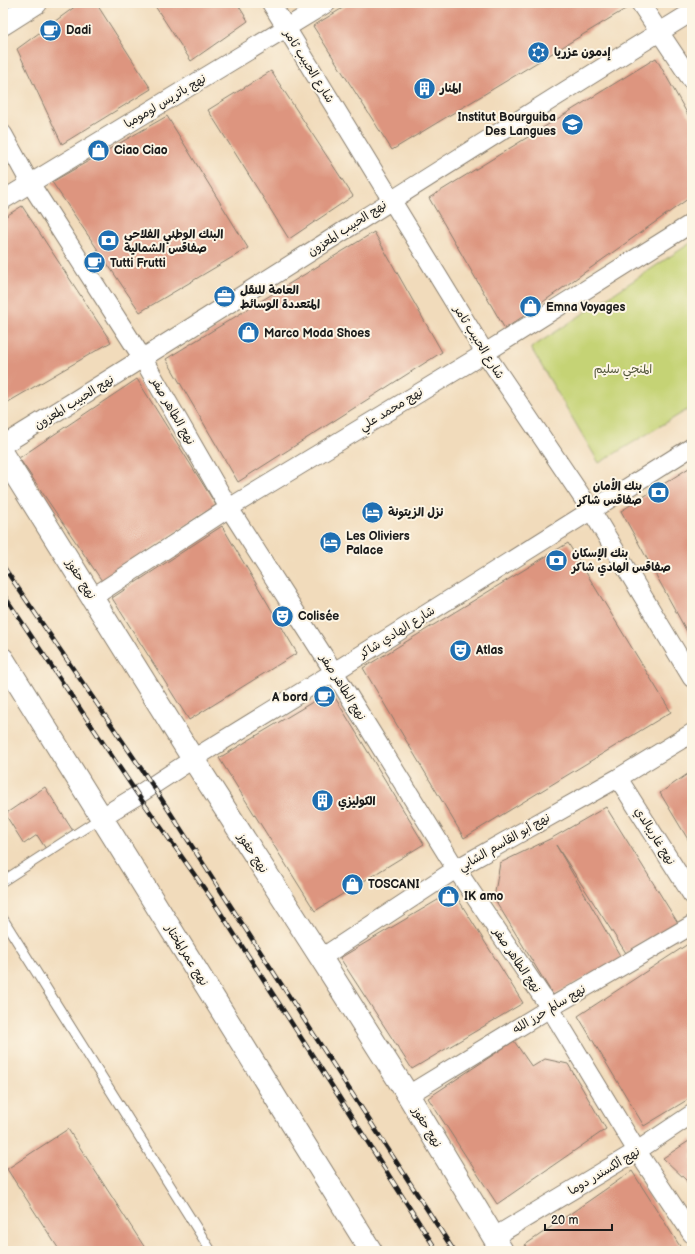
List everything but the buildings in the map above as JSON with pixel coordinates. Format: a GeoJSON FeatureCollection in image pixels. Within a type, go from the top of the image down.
{"type":"FeatureCollection","features":[{"type":"Feature","properties":{"kind":"street"},"geometry":{"type":"LineString","coordinates":[[3,24],[36,3]]}},
{"type":"Feature","properties":{"kind":"street","name":"شارع الحبيب ثامر"},"geometry":{"type":"LineString","coordinates":[[271,3],[485,353],[591,510],[692,678]]}},
{"type":"Feature","properties":{"kind":"street","name":"نهج باتريس لومومبا"},"geometry":{"type":"LineString","coordinates":[[3,200],[327,3]]}},
{"type":"Feature","properties":{"kind":"street"},"geometry":{"type":"LineString","coordinates":[[640,3],[692,81]]}},
{"type":"Feature","properties":{"kind":"street","name":"نهج الحبيب المعزون"},"geometry":{"type":"LineString","coordinates":[[3,445],[143,359],[391,200],[692,12]]}},
{"type":"Feature","properties":{"kind":"street","name":"نهج الطاهر صفر"},"geometry":{"type":"LineString","coordinates":[[3,134],[30,183],[143,359],[229,508],[334,672],[456,869],[550,1008],[637,1152],[692,1234]]}},
{"type":"Feature","properties":{"kind":"street","name":"نهج محمد علي"},"geometry":{"type":"LineString","coordinates":[[92,597],[229,508],[485,353],[692,223]]}},
{"type":"Feature","properties":{"kind":"street","name":"شارع الهادي شاكر"},"geometry":{"type":"LineString","coordinates":[[102,818],[192,759],[334,672],[692,447]]}},
{"type":"Feature","properties":{"kind":"street","name":"نهج حفوز"},"geometry":{"type":"LineString","coordinates":[[3,455],[192,759],[408,1095],[498,1244]]}},
{"type":"Feature","properties":{"kind":"street","name":"نهج عمرالمختار"},"geometry":{"type":"LineString","coordinates":[[3,659],[371,1251]]}},
{"type":"Feature","properties":{"kind":"street","name":"نهج أبو القاسم الشابي"},"geometry":{"type":"LineString","coordinates":[[321,958],[456,869],[618,778],[692,733]]}},
{"type":"Feature","properties":{"kind":"street","name":"نهج غاريبالدي"},"geometry":{"type":"LineString","coordinates":[[618,778],[692,895]]}},
{"type":"Feature","properties":{"kind":"street","name":"نهج سالم حرز الله"},"geometry":{"type":"LineString","coordinates":[[408,1095],[550,1008],[692,925]]}},
{"type":"Feature","properties":{"kind":"street","name":"نهج ألكسندر دوما"},"geometry":{"type":"LineString","coordinates":[[498,1244],[692,1114]]}},
{"type":"Feature","properties":{"kind":"lane"},"geometry":{"type":"LineString","coordinates":[[3,881],[102,818]]}},
{"type":"Feature","properties":{"kind":"lane"},"geometry":{"type":"LineString","coordinates":[[3,919],[211,1251]]}},
{"type":"Feature","properties":{"kind":"green space","name":"المنجي سليم"},"geometry":{"type":"Polygon","coordinates":[[[692,242],[692,407],[599,463],[531,348],[692,242]]]}},
{"type":"Feature","properties":{"kind":"railway"},"geometry":{"type":"LineString","coordinates":[[3,566],[153,786],[454,1251]]}},
{"type":"Feature","properties":{"kind":"railway"},"geometry":{"type":"LineString","coordinates":[[3,594],[138,795],[211,898],[437,1251]]}},
{"type":"Feature","properties":{"kind":"place","name":"Dadi"},"geometry":{"type":"Point","coordinates":[50,30]}},
{"type":"Feature","properties":{"kind":"place","name":"إدمون عزريا"},"geometry":{"type":"Point","coordinates":[539,52]}},
{"type":"Feature","properties":{"kind":"place","name":"المنار"},"geometry":{"type":"Point","coordinates":[424,88]}},
{"type":"Feature","properties":{"kind":"place","name":"Institut Bourguiba Des Langues"},"geometry":{"type":"Point","coordinates":[572,124]}},
{"type":"Feature","properties":{"kind":"place","name":"Ciao Ciao"},"geometry":{"type":"Point","coordinates":[99,150]}},
{"type":"Feature","properties":{"kind":"place","name":"البنك الوطني الفلاحي صفاقس الشمالية"},"geometry":{"type":"Point","coordinates":[109,241]}},
{"type":"Feature","properties":{"kind":"place","name":"Tutti Frutti"},"geometry":{"type":"Point","coordinates":[94,263]}},
{"type":"Feature","properties":{"kind":"place","name":"العامة للنقل المتعددة الوسائط"},"geometry":{"type":"Point","coordinates":[225,297]}},
{"type":"Feature","properties":{"kind":"place","name":"Emna Voyages"},"geometry":{"type":"Point","coordinates":[531,307]}},
{"type":"Feature","properties":{"kind":"place","name":"Marco Moda Shoes"},"geometry":{"type":"Point","coordinates":[249,333]}},
{"type":"Feature","properties":{"kind":"place","name":"بنك الأمان صفاقس شاكر"},"geometry":{"type":"Point","coordinates":[658,493]}},
{"type":"Feature","properties":{"kind":"place","name":"نزل الزيتونة"},"geometry":{"type":"Point","coordinates":[372,512]}},
{"type":"Feature","properties":{"kind":"place","name":"Les Oliviers Palace"},"geometry":{"type":"Point","coordinates":[331,543]}},
{"type":"Feature","properties":{"kind":"place","name":"بنك الإسكان صفاقس الهادي شاكر"},"geometry":{"type":"Point","coordinates":[556,560]}},
{"type":"Feature","properties":{"kind":"place","name":"Colisée"},"geometry":{"type":"Point","coordinates":[283,616]}},
{"type":"Feature","properties":{"kind":"place","name":"Atlas"},"geometry":{"type":"Point","coordinates":[460,650]}},
{"type":"Feature","properties":{"kind":"place","name":"A bord"},"geometry":{"type":"Point","coordinates":[324,697]}},
{"type":"Feature","properties":{"kind":"place","name":"الكوليزي"},"geometry":{"type":"Point","coordinates":[322,801]}},
{"type":"Feature","properties":{"kind":"place","name":"TOSCANI"},"geometry":{"type":"Point","coordinates":[353,884]}},
{"type":"Feature","properties":{"kind":"place","name":"IK amo"},"geometry":{"type":"Point","coordinates":[449,896]}}]}
